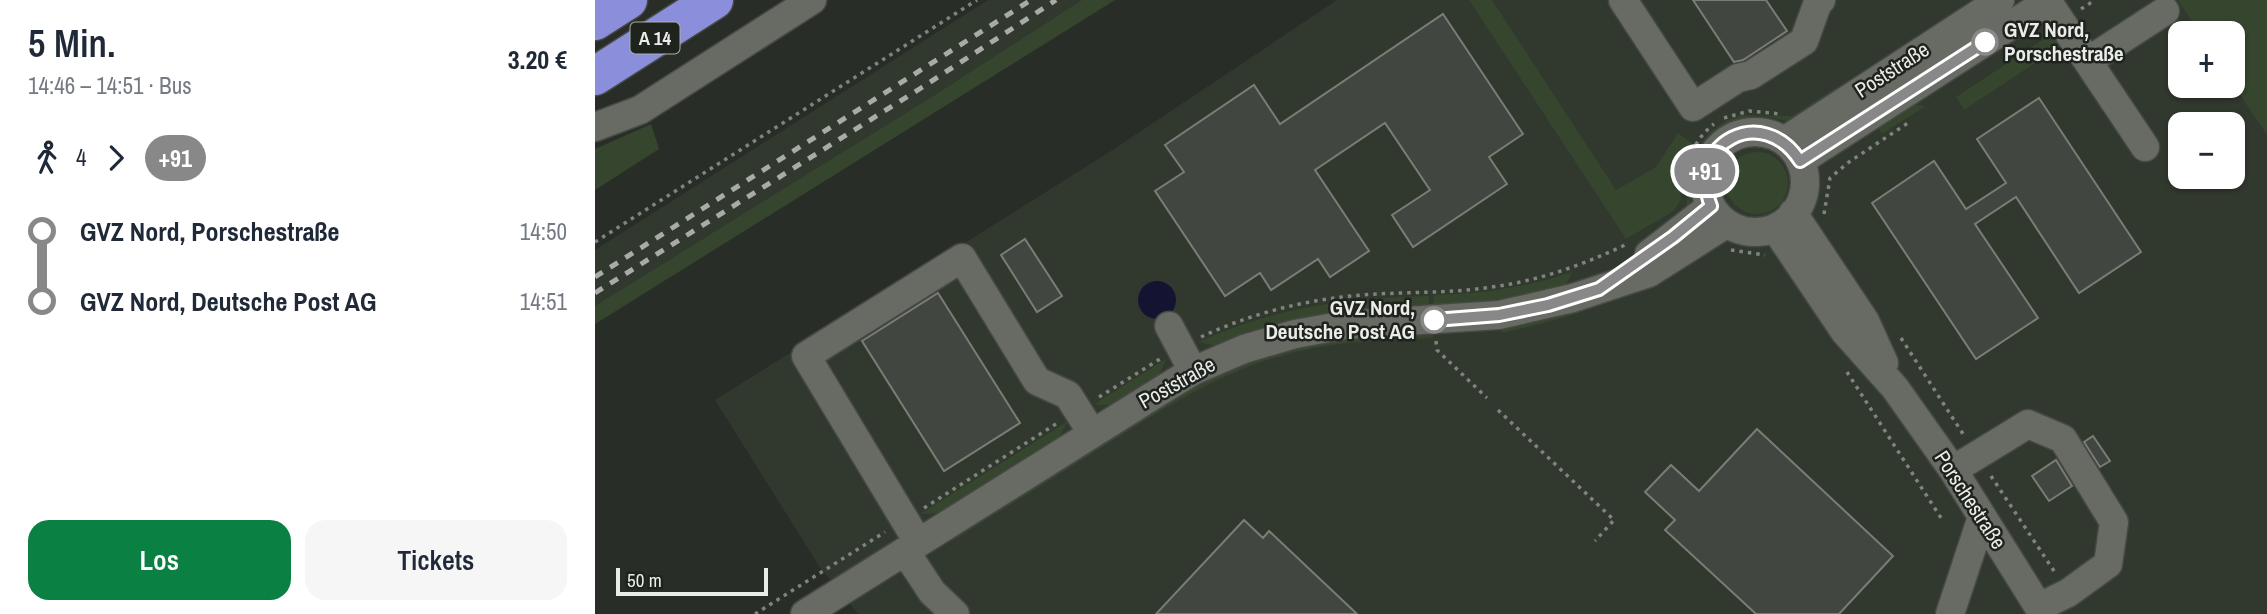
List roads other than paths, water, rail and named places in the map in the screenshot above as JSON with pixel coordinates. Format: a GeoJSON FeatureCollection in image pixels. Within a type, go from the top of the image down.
{"type":"FeatureCollection","features":[{"type":"Feature","properties":{"kind":"highway","name":"A 14"},"geometry":{"type":"LineString","coordinates":[[595,21],[628,0]]}},
{"type":"Feature","properties":{"kind":"highway","name":"A 14"},"geometry":{"type":"LineString","coordinates":[[595,76],[714,0]]}},
{"type":"Feature","properties":{"kind":"street"},"geometry":{"type":"LineString","coordinates":[[595,127],[641,110],[811,0]]}},
{"type":"Feature","properties":{"kind":"street"},"geometry":{"type":"LineString","coordinates":[[1623,0],[1693,107],[1738,78],[1751,75],[1804,41],[1821,0]]}},
{"type":"Feature","properties":{"kind":"street","name":"Poststraße"},"geometry":{"type":"LineString","coordinates":[[1792,151],[2000,0]]}},
{"type":"Feature","properties":{"kind":"street"},"geometry":{"type":"LineString","coordinates":[[2053,8],[2145,147]]}},
{"type":"Feature","properties":{"kind":"street","name":"Poststraße"},"geometry":{"type":"LineString","coordinates":[[1792,151],[2053,8]]}},
{"type":"Feature","properties":{"kind":"street"},"geometry":{"type":"LineString","coordinates":[[2088,61],[2165,11]]}},
{"type":"Feature","properties":{"kind":"street"},"geometry":{"type":"LineString","coordinates":[[1748,132],[1772,134],[1792,151],[1804,174],[1805,188],[1801,201],[1784,221],[1757,232],[1742,230],[1708,210],[1705,170],[1714,153],[1724,143],[1748,132]]}},
{"type":"Feature","properties":{"kind":"street","name":"Poststraße"},"geometry":{"type":"LineString","coordinates":[[804,614],[909,538],[1085,421],[1181,348],[1244,349],[1295,334],[1345,325],[1499,315],[1548,305],[1599,289],[1708,210]]}},
{"type":"Feature","properties":{"kind":"street","name":"Porschestraße"},"geometry":{"type":"LineString","coordinates":[[1784,221],[1864,321],[1895,388],[1953,470],[2041,611]]}},
{"type":"Feature","properties":{"kind":"street"},"geometry":{"type":"LineString","coordinates":[[955,614],[932,592],[909,538],[806,356],[962,258],[1037,381],[1069,395],[1085,421]]}},
{"type":"Feature","properties":{"kind":"street"},"geometry":{"type":"LineString","coordinates":[[1953,470],[2028,424],[2063,439],[2114,522],[2108,565],[2041,611]]}},
{"type":"Feature","properties":{"kind":"street"},"geometry":{"type":"LineString","coordinates":[[1949,614],[1982,517]]}},
{"type":"Feature","properties":{"kind":"railway"},"geometry":{"type":"LineString","coordinates":[[595,277],[1031,0]]}},
{"type":"Feature","properties":{"kind":"railway"},"geometry":{"type":"LineString","coordinates":[[595,293],[1056,0]]}},
{"type":"Feature","properties":{"kind":"place","name":"GVZ Nord, Porschestraße"},"geometry":{"type":"Point","coordinates":[1985,42]}},
{"type":"Feature","properties":{"kind":"place","name":"GVZ Nord, Deutsche Post AG"},"geometry":{"type":"Point","coordinates":[1434,320]}}]}
